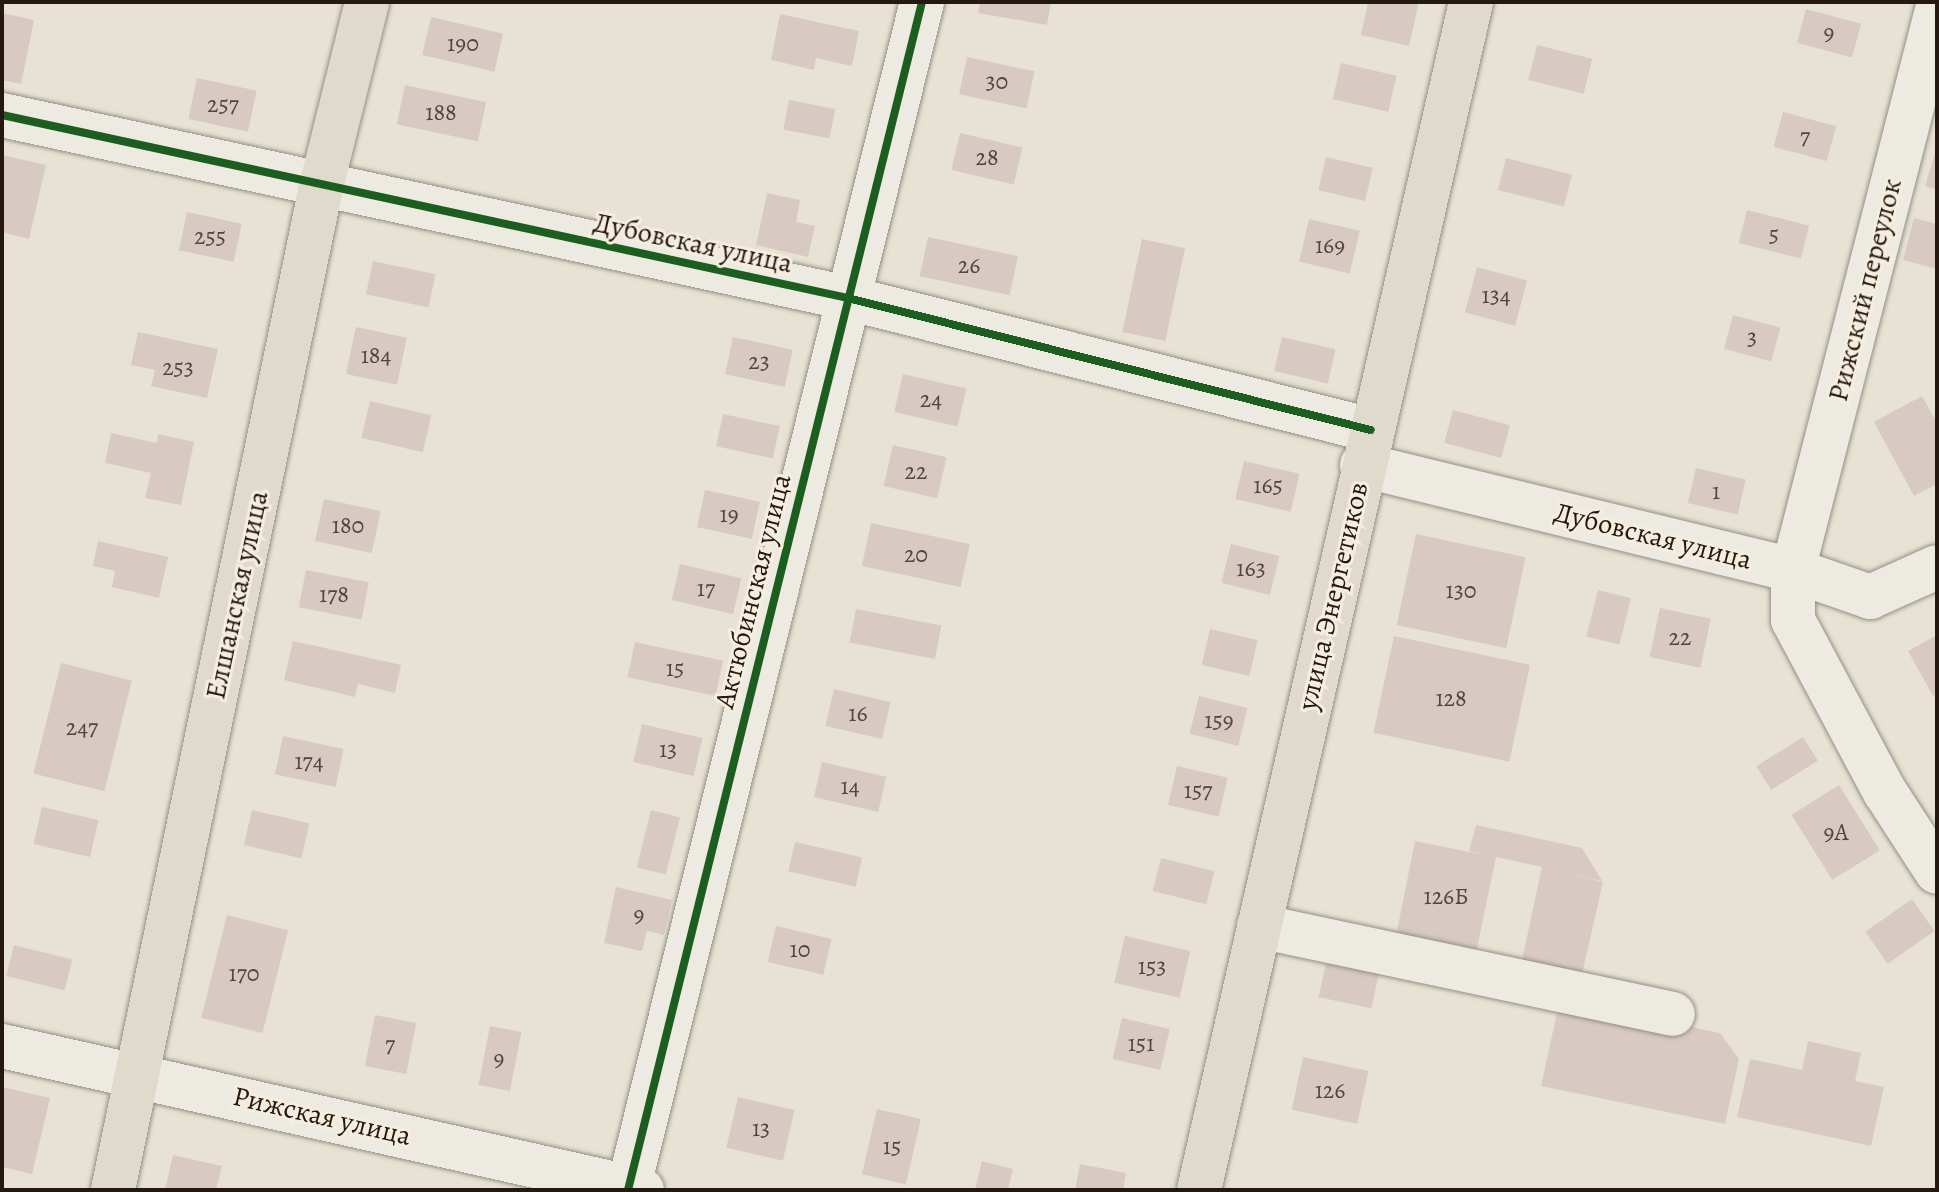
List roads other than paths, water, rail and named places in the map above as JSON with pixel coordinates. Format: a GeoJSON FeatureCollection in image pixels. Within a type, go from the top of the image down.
{"type":"FeatureCollection","features":[{"type":"Feature","properties":{"kind":"main road","name":"Елшанская улица"},"geometry":{"type":"LineString","coordinates":[[113,1190],[140,1074],[321,187],[367,2]]}},
{"type":"Feature","properties":{"kind":"main road","name":"улица Энергетиков"},"geometry":{"type":"LineString","coordinates":[[1199,1190],[1366,448],[1471,2]]}},
{"type":"Feature","properties":{"kind":"street","name":"Актюбинская улица"},"geometry":{"type":"LineString","coordinates":[[633,1189],[922,2]]}},
{"type":"Feature","properties":{"kind":"street","name":"Рижский переулок"},"geometry":{"type":"LineString","coordinates":[[1937,10],[1793,570],[1793,620],[1885,792],[1937,872]]}},
{"type":"Feature","properties":{"kind":"street","name":"Дубовская улица"},"geometry":{"type":"LineString","coordinates":[[2,115],[321,187],[848,298],[1793,570],[1870,597],[1937,567]]}},
{"type":"Feature","properties":{"kind":"street"},"geometry":{"type":"LineString","coordinates":[[1259,926],[1673,1014]]}},
{"type":"Feature","properties":{"kind":"street","name":"Рижская улица"},"geometry":{"type":"LineString","coordinates":[[2,1046],[140,1074],[633,1189]]}}]}
